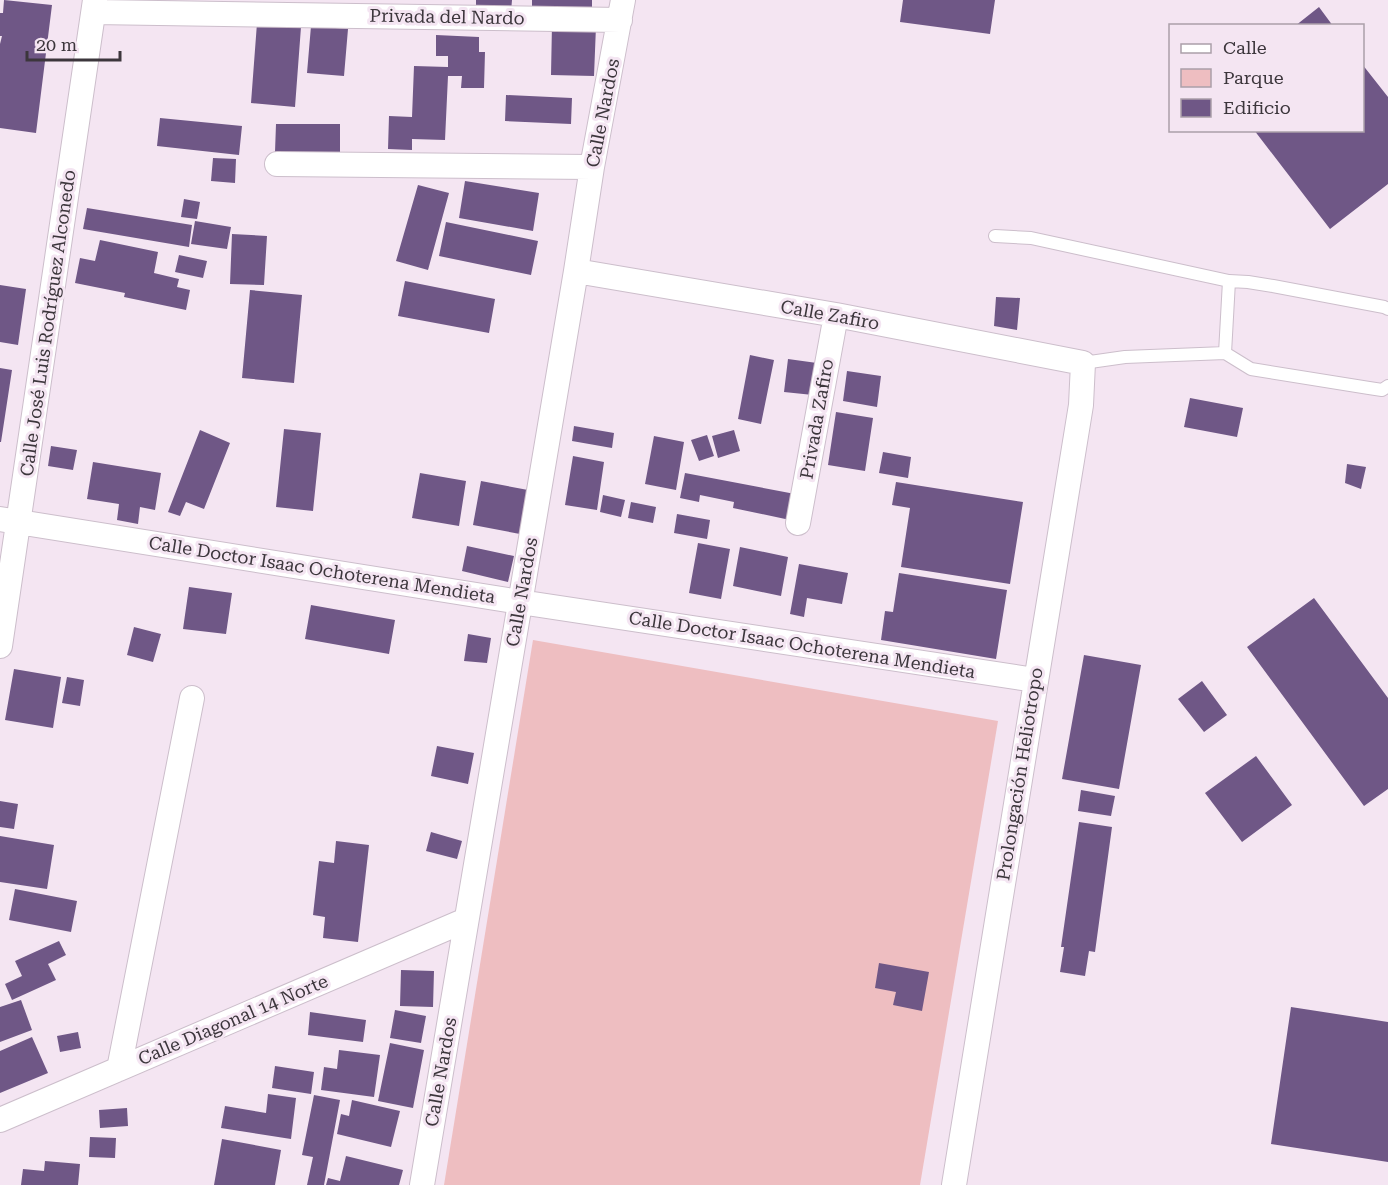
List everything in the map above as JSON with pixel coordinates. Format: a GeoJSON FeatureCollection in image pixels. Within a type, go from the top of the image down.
{"type":"FeatureCollection","features":[{"type":"Feature","properties":{"kind":"street","name":"Privada del Nardo"},"geometry":{"type":"LineString","coordinates":[[94,6],[621,10]]}},
{"type":"Feature","properties":{"kind":"street","name":"Calle José Luis Rodríguez Alconedo"},"geometry":{"type":"LineString","coordinates":[[0,646],[9,520],[94,6]]}},
{"type":"Feature","properties":{"kind":"street","name":"Calle Nardos"},"geometry":{"type":"LineString","coordinates":[[422,1185],[592,167],[621,10]]}},
{"type":"Feature","properties":{"kind":"street"},"geometry":{"type":"LineString","coordinates":[[277,164],[592,167]]}},
{"type":"Feature","properties":{"kind":"street","name":"Calle Zafiro"},"geometry":{"type":"LineString","coordinates":[[576,271],[836,315],[1083,363]]}},
{"type":"Feature","properties":{"kind":"street","name":"Privada Zafiro"},"geometry":{"type":"LineString","coordinates":[[798,523],[836,315]]}},
{"type":"Feature","properties":{"kind":"street","name":"Prolongación Heliotropo"},"geometry":{"type":"LineString","coordinates":[[954,1185],[1081,405],[1083,363]]}},
{"type":"Feature","properties":{"kind":"street","name":"Calle Doctor Isaac Ochoterena Mendieta"},"geometry":{"type":"LineString","coordinates":[[9,520],[520,602],[1035,680]]}},
{"type":"Feature","properties":{"kind":"street"},"geometry":{"type":"LineString","coordinates":[[119,1069],[192,698]]}},
{"type":"Feature","properties":{"kind":"street","name":"Calle Diagonal 14 Norte"},"geometry":{"type":"LineString","coordinates":[[0,1120],[466,920]]}},
{"type":"Feature","properties":{"kind":"lane"},"geometry":{"type":"LineString","coordinates":[[995,236],[1031,238],[1229,281],[1273,286],[1388,309]]}},
{"type":"Feature","properties":{"kind":"lane"},"geometry":{"type":"LineString","coordinates":[[1225,354],[1229,281]]}},
{"type":"Feature","properties":{"kind":"lane"},"geometry":{"type":"LineString","coordinates":[[1083,363],[1125,357],[1225,354],[1251,369],[1386,390]]}},
{"type":"Feature","properties":{"kind":"green space"},"geometry":{"type":"Polygon","coordinates":[[[533,640],[998,721],[920,1185],[444,1185],[533,640]]]}},
{"type":"Feature","properties":{"kind":"building"},"geometry":{"type":"Polygon","coordinates":[[[4,0],[52,5],[36,133],[0,128],[0,44],[2,36],[0,36],[0,13],[3,13],[4,0]]]}},
{"type":"Feature","properties":{"kind":"building"},"geometry":{"type":"Polygon","coordinates":[[[476,0],[512,0],[511,12],[476,9],[476,0]]]}},
{"type":"Feature","properties":{"kind":"building"},"geometry":{"type":"Polygon","coordinates":[[[532,0],[592,0],[592,10],[532,9],[532,0]]]}},
{"type":"Feature","properties":{"kind":"building"},"geometry":{"type":"Polygon","coordinates":[[[903,0],[995,0],[990,34],[900,22],[903,0]]]}},
{"type":"Feature","properties":{"kind":"building"},"geometry":{"type":"Polygon","coordinates":[[[1319,7],[1332,24],[1298,24],[1319,7]]]}},
{"type":"Feature","properties":{"kind":"building"},"geometry":{"type":"Polygon","coordinates":[[[257,23],[301,27],[295,107],[251,103],[257,23]]]}},
{"type":"Feature","properties":{"kind":"building"},"geometry":{"type":"Polygon","coordinates":[[[552,24],[596,26],[594,76],[551,75],[552,24]]]}},
{"type":"Feature","properties":{"kind":"building"},"geometry":{"type":"Polygon","coordinates":[[[311,26],[348,29],[344,76],[307,73],[311,26]]]}},
{"type":"Feature","properties":{"kind":"building"},"geometry":{"type":"Polygon","coordinates":[[[436,35],[479,37],[479,52],[485,52],[484,88],[461,88],[462,76],[448,76],[445,140],[412,139],[412,150],[388,149],[389,116],[412,117],[414,66],[448,67],[448,56],[436,56],[436,35]]]}},
{"type":"Feature","properties":{"kind":"building"},"geometry":{"type":"Polygon","coordinates":[[[1364,67],[1388,97],[1388,184],[1330,229],[1256,132],[1364,132],[1364,67]]]}},
{"type":"Feature","properties":{"kind":"building"},"geometry":{"type":"Polygon","coordinates":[[[506,95],[572,98],[571,124],[505,121],[506,95]]]}},
{"type":"Feature","properties":{"kind":"building"},"geometry":{"type":"Polygon","coordinates":[[[160,118],[242,126],[239,155],[157,146],[160,118]]]}},
{"type":"Feature","properties":{"kind":"building"},"geometry":{"type":"Polygon","coordinates":[[[276,124],[340,124],[340,153],[275,152],[276,124]]]}},
{"type":"Feature","properties":{"kind":"building"},"geometry":{"type":"Polygon","coordinates":[[[213,158],[236,159],[235,183],[211,181],[213,158]]]}},
{"type":"Feature","properties":{"kind":"building"},"geometry":{"type":"Polygon","coordinates":[[[465,181],[539,193],[533,231],[459,218],[465,181]]]}},
{"type":"Feature","properties":{"kind":"building"},"geometry":{"type":"Polygon","coordinates":[[[418,185],[449,193],[428,270],[396,261],[418,185]]]}},
{"type":"Feature","properties":{"kind":"building"},"geometry":{"type":"Polygon","coordinates":[[[184,199],[200,202],[197,219],[181,217],[184,199]]]}},
{"type":"Feature","properties":{"kind":"building"},"geometry":{"type":"Polygon","coordinates":[[[87,208],[192,225],[189,247],[83,229],[87,208]]]}},
{"type":"Feature","properties":{"kind":"building"},"geometry":{"type":"Polygon","coordinates":[[[195,221],[231,227],[227,249],[191,244],[195,221]]]}},
{"type":"Feature","properties":{"kind":"building"},"geometry":{"type":"Polygon","coordinates":[[[446,222],[538,241],[531,275],[439,256],[446,222]]]}},
{"type":"Feature","properties":{"kind":"building"},"geometry":{"type":"Polygon","coordinates":[[[232,234],[267,236],[264,285],[230,284],[232,234]]]}},
{"type":"Feature","properties":{"kind":"building"},"geometry":{"type":"Polygon","coordinates":[[[100,240],[158,252],[154,273],[179,279],[177,287],[190,290],[186,310],[124,297],[125,293],[75,283],[80,258],[95,261],[100,240]]]}},
{"type":"Feature","properties":{"kind":"building"},"geometry":{"type":"Polygon","coordinates":[[[179,255],[207,261],[203,278],[175,272],[179,255]]]}},
{"type":"Feature","properties":{"kind":"building"},"geometry":{"type":"Polygon","coordinates":[[[405,281],[495,299],[489,333],[398,316],[405,281]]]}},
{"type":"Feature","properties":{"kind":"building"},"geometry":{"type":"Polygon","coordinates":[[[0,285],[26,289],[18,345],[0,342],[0,285]]]}},
{"type":"Feature","properties":{"kind":"building"},"geometry":{"type":"Polygon","coordinates":[[[250,290],[302,295],[294,383],[242,378],[250,290]]]}},
{"type":"Feature","properties":{"kind":"building"},"geometry":{"type":"Polygon","coordinates":[[[996,297],[1020,298],[1017,330],[994,326],[996,297]]]}},
{"type":"Feature","properties":{"kind":"building"},"geometry":{"type":"Polygon","coordinates":[[[750,355],[774,360],[761,424],[738,419],[750,355]]]}},
{"type":"Feature","properties":{"kind":"building"},"geometry":{"type":"Polygon","coordinates":[[[788,359],[817,363],[813,395],[784,392],[788,359]]]}},
{"type":"Feature","properties":{"kind":"building"},"geometry":{"type":"Polygon","coordinates":[[[0,368],[12,370],[1,442],[0,442],[0,368]]]}},
{"type":"Feature","properties":{"kind":"building"},"geometry":{"type":"Polygon","coordinates":[[[847,371],[881,376],[877,407],[843,401],[847,371]]]}},
{"type":"Feature","properties":{"kind":"building"},"geometry":{"type":"Polygon","coordinates":[[[1190,398],[1243,408],[1237,437],[1184,427],[1190,398]]]}},
{"type":"Feature","properties":{"kind":"building"},"geometry":{"type":"Polygon","coordinates":[[[836,412],[873,418],[865,471],[828,465],[836,412]]]}},
{"type":"Feature","properties":{"kind":"building"},"geometry":{"type":"Polygon","coordinates":[[[574,426],[614,433],[612,448],[572,441],[574,426]]]}},
{"type":"Feature","properties":{"kind":"building"},"geometry":{"type":"Polygon","coordinates":[[[284,429],[321,433],[313,511],[276,507],[284,429]]]}},
{"type":"Feature","properties":{"kind":"building"},"geometry":{"type":"Polygon","coordinates":[[[200,430],[230,443],[204,509],[186,502],[180,516],[168,512],[200,430]]]}},
{"type":"Feature","properties":{"kind":"building"},"geometry":{"type":"Polygon","coordinates":[[[734,430],[740,451],[718,458],[712,436],[734,430]]]}},
{"type":"Feature","properties":{"kind":"building"},"geometry":{"type":"Polygon","coordinates":[[[707,435],[714,456],[699,461],[691,440],[707,435]]]}},
{"type":"Feature","properties":{"kind":"building"},"geometry":{"type":"Polygon","coordinates":[[[654,436],[684,442],[676,490],[645,484],[654,436]]]}},
{"type":"Feature","properties":{"kind":"building"},"geometry":{"type":"Polygon","coordinates":[[[51,446],[77,450],[73,470],[48,466],[51,446]]]}},
{"type":"Feature","properties":{"kind":"building"},"geometry":{"type":"Polygon","coordinates":[[[883,452],[911,457],[908,478],[879,473],[883,452]]]}},
{"type":"Feature","properties":{"kind":"building"},"geometry":{"type":"Polygon","coordinates":[[[573,456],[604,462],[597,510],[565,505],[573,456]]]}},
{"type":"Feature","properties":{"kind":"building"},"geometry":{"type":"Polygon","coordinates":[[[93,462],[161,473],[155,510],[140,507],[138,524],[117,520],[119,504],[87,499],[93,462]]]}},
{"type":"Feature","properties":{"kind":"building"},"geometry":{"type":"Polygon","coordinates":[[[1347,464],[1366,467],[1361,489],[1345,483],[1347,464]]]}},
{"type":"Feature","properties":{"kind":"building"},"geometry":{"type":"Polygon","coordinates":[[[420,473],[466,481],[459,526],[412,518],[420,473]]]}},
{"type":"Feature","properties":{"kind":"building"},"geometry":{"type":"Polygon","coordinates":[[[685,473],[795,494],[790,520],[733,508],[734,502],[700,495],[699,502],[680,498],[685,473]]]}},
{"type":"Feature","properties":{"kind":"building"},"geometry":{"type":"Polygon","coordinates":[[[481,481],[528,490],[520,534],[473,525],[481,481]]]}},
{"type":"Feature","properties":{"kind":"building"},"geometry":{"type":"Polygon","coordinates":[[[896,482],[1023,502],[1010,584],[901,567],[910,508],[892,505],[896,482]]]}},
{"type":"Feature","properties":{"kind":"building"},"geometry":{"type":"Polygon","coordinates":[[[603,495],[625,500],[621,517],[600,512],[603,495]]]}},
{"type":"Feature","properties":{"kind":"building"},"geometry":{"type":"Polygon","coordinates":[[[631,502],[656,507],[653,523],[628,518],[631,502]]]}},
{"type":"Feature","properties":{"kind":"building"},"geometry":{"type":"Polygon","coordinates":[[[677,514],[710,520],[707,539],[674,533],[677,514]]]}},
{"type":"Feature","properties":{"kind":"building"},"geometry":{"type":"Polygon","coordinates":[[[698,543],[730,549],[721,599],[689,593],[698,543]]]}},
{"type":"Feature","properties":{"kind":"building"},"geometry":{"type":"Polygon","coordinates":[[[467,546],[514,556],[508,582],[462,571],[467,546]]]}},
{"type":"Feature","properties":{"kind":"building"},"geometry":{"type":"Polygon","coordinates":[[[740,547],[788,557],[781,596],[733,586],[740,547]]]}},
{"type":"Feature","properties":{"kind":"building"},"geometry":{"type":"Polygon","coordinates":[[[799,564],[848,573],[842,604],[807,598],[804,617],[790,614],[799,564]]]}},
{"type":"Feature","properties":{"kind":"building"},"geometry":{"type":"Polygon","coordinates":[[[899,573],[1007,590],[996,659],[881,640],[885,611],[893,612],[899,573]]]}},
{"type":"Feature","properties":{"kind":"building"},"geometry":{"type":"Polygon","coordinates":[[[189,587],[232,593],[226,634],[183,629],[189,587]]]}},
{"type":"Feature","properties":{"kind":"building"},"geometry":{"type":"Polygon","coordinates":[[[1314,598],[1388,698],[1388,789],[1364,806],[1247,647],[1314,598]]]}},
{"type":"Feature","properties":{"kind":"building"},"geometry":{"type":"Polygon","coordinates":[[[311,605],[395,620],[389,654],[305,639],[311,605]]]}},
{"type":"Feature","properties":{"kind":"building"},"geometry":{"type":"Polygon","coordinates":[[[134,627],[161,634],[153,662],[127,655],[134,627]]]}},
{"type":"Feature","properties":{"kind":"building"},"geometry":{"type":"Polygon","coordinates":[[[468,634],[491,638],[487,663],[464,661],[468,634]]]}},
{"type":"Feature","properties":{"kind":"building"},"geometry":{"type":"Polygon","coordinates":[[[1084,655],[1141,665],[1119,789],[1062,779],[1084,655]]]}},
{"type":"Feature","properties":{"kind":"building"},"geometry":{"type":"Polygon","coordinates":[[[14,669],[61,677],[53,728],[5,720],[14,669]]]}},
{"type":"Feature","properties":{"kind":"building"},"geometry":{"type":"Polygon","coordinates":[[[67,677],[84,680],[80,706],[62,703],[67,677]]]}},
{"type":"Feature","properties":{"kind":"building"},"geometry":{"type":"Polygon","coordinates":[[[1202,681],[1227,715],[1204,732],[1178,699],[1202,681]]]}},
{"type":"Feature","properties":{"kind":"building"},"geometry":{"type":"Polygon","coordinates":[[[437,746],[474,753],[468,784],[431,776],[437,746]]]}},
{"type":"Feature","properties":{"kind":"building"},"geometry":{"type":"Polygon","coordinates":[[[1256,756],[1292,805],[1242,842],[1205,793],[1256,756]]]}},
{"type":"Feature","properties":{"kind":"building"},"geometry":{"type":"Polygon","coordinates":[[[1081,790],[1115,796],[1111,816],[1078,811],[1081,790]]]}},
{"type":"Feature","properties":{"kind":"building"},"geometry":{"type":"Polygon","coordinates":[[[0,801],[18,804],[14,829],[0,827],[0,801]]]}},
{"type":"Feature","properties":{"kind":"building"},"geometry":{"type":"Polygon","coordinates":[[[1079,822],[1112,827],[1095,952],[1089,951],[1085,976],[1060,972],[1064,947],[1061,947],[1079,822]]]}},
{"type":"Feature","properties":{"kind":"building"},"geometry":{"type":"Polygon","coordinates":[[[431,832],[462,841],[457,859],[426,851],[431,832]]]}},
{"type":"Feature","properties":{"kind":"building"},"geometry":{"type":"Polygon","coordinates":[[[0,836],[54,845],[47,889],[0,882],[0,836]]]}},
{"type":"Feature","properties":{"kind":"building"},"geometry":{"type":"Polygon","coordinates":[[[336,841],[369,845],[358,942],[323,938],[325,917],[313,915],[319,861],[334,863],[336,841]]]}},
{"type":"Feature","properties":{"kind":"building"},"geometry":{"type":"Polygon","coordinates":[[[15,889],[77,901],[71,932],[9,920],[15,889]]]}},
{"type":"Feature","properties":{"kind":"building"},"geometry":{"type":"Polygon","coordinates":[[[59,941],[66,955],[48,964],[56,980],[12,1000],[5,984],[22,976],[15,961],[59,941]]]}},
{"type":"Feature","properties":{"kind":"building"},"geometry":{"type":"Polygon","coordinates":[[[879,963],[929,972],[922,1011],[893,1005],[896,992],[875,988],[879,963]]]}},
{"type":"Feature","properties":{"kind":"building"},"geometry":{"type":"Polygon","coordinates":[[[401,970],[434,971],[433,1007],[400,1006],[401,970]]]}},
{"type":"Feature","properties":{"kind":"building"},"geometry":{"type":"Polygon","coordinates":[[[21,1000],[32,1030],[0,1042],[0,1007],[21,1000]]]}},
{"type":"Feature","properties":{"kind":"building"},"geometry":{"type":"Polygon","coordinates":[[[1291,1007],[1388,1022],[1388,1162],[1271,1144],[1291,1007]]]}},
{"type":"Feature","properties":{"kind":"building"},"geometry":{"type":"Polygon","coordinates":[[[395,1010],[426,1016],[421,1043],[390,1038],[395,1010]]]}},
{"type":"Feature","properties":{"kind":"building"},"geometry":{"type":"Polygon","coordinates":[[[310,1012],[366,1020],[363,1042],[308,1035],[310,1012]]]}},
{"type":"Feature","properties":{"kind":"building"},"geometry":{"type":"Polygon","coordinates":[[[78,1032],[81,1048],[60,1052],[57,1036],[78,1032]]]}},
{"type":"Feature","properties":{"kind":"building"},"geometry":{"type":"Polygon","coordinates":[[[32,1037],[48,1073],[0,1093],[0,1051],[32,1037]]]}},
{"type":"Feature","properties":{"kind":"building"},"geometry":{"type":"Polygon","coordinates":[[[390,1043],[424,1050],[413,1108],[378,1101],[390,1043]]]}},
{"type":"Feature","properties":{"kind":"building"},"geometry":{"type":"Polygon","coordinates":[[[339,1050],[380,1055],[374,1097],[321,1090],[324,1067],[337,1069],[339,1050]]]}},
{"type":"Feature","properties":{"kind":"building"},"geometry":{"type":"Polygon","coordinates":[[[275,1066],[314,1072],[311,1094],[272,1088],[275,1066]]]}},
{"type":"Feature","properties":{"kind":"building"},"geometry":{"type":"Polygon","coordinates":[[[268,1094],[296,1098],[291,1139],[221,1128],[225,1106],[266,1113],[268,1094]]]}},
{"type":"Feature","properties":{"kind":"building"},"geometry":{"type":"Polygon","coordinates":[[[314,1095],[340,1100],[324,1185],[307,1185],[313,1157],[302,1155],[314,1095]]]}},
{"type":"Feature","properties":{"kind":"building"},"geometry":{"type":"Polygon","coordinates":[[[352,1100],[400,1111],[391,1147],[337,1134],[341,1114],[349,1116],[352,1100]]]}},
{"type":"Feature","properties":{"kind":"building"},"geometry":{"type":"Polygon","coordinates":[[[127,1108],[128,1126],[100,1128],[99,1110],[127,1108]]]}},
{"type":"Feature","properties":{"kind":"building"},"geometry":{"type":"Polygon","coordinates":[[[90,1137],[116,1138],[115,1158],[89,1157],[90,1137]]]}},
{"type":"Feature","properties":{"kind":"building"},"geometry":{"type":"Polygon","coordinates":[[[222,1139],[281,1150],[275,1185],[214,1185],[222,1139]]]}},
{"type":"Feature","properties":{"kind":"building"},"geometry":{"type":"Polygon","coordinates":[[[346,1156],[403,1170],[399,1185],[326,1185],[328,1178],[340,1181],[346,1156]]]}},
{"type":"Feature","properties":{"kind":"building"},"geometry":{"type":"Polygon","coordinates":[[[45,1161],[80,1164],[78,1185],[21,1185],[23,1169],[44,1171],[45,1161]]]}}]}
